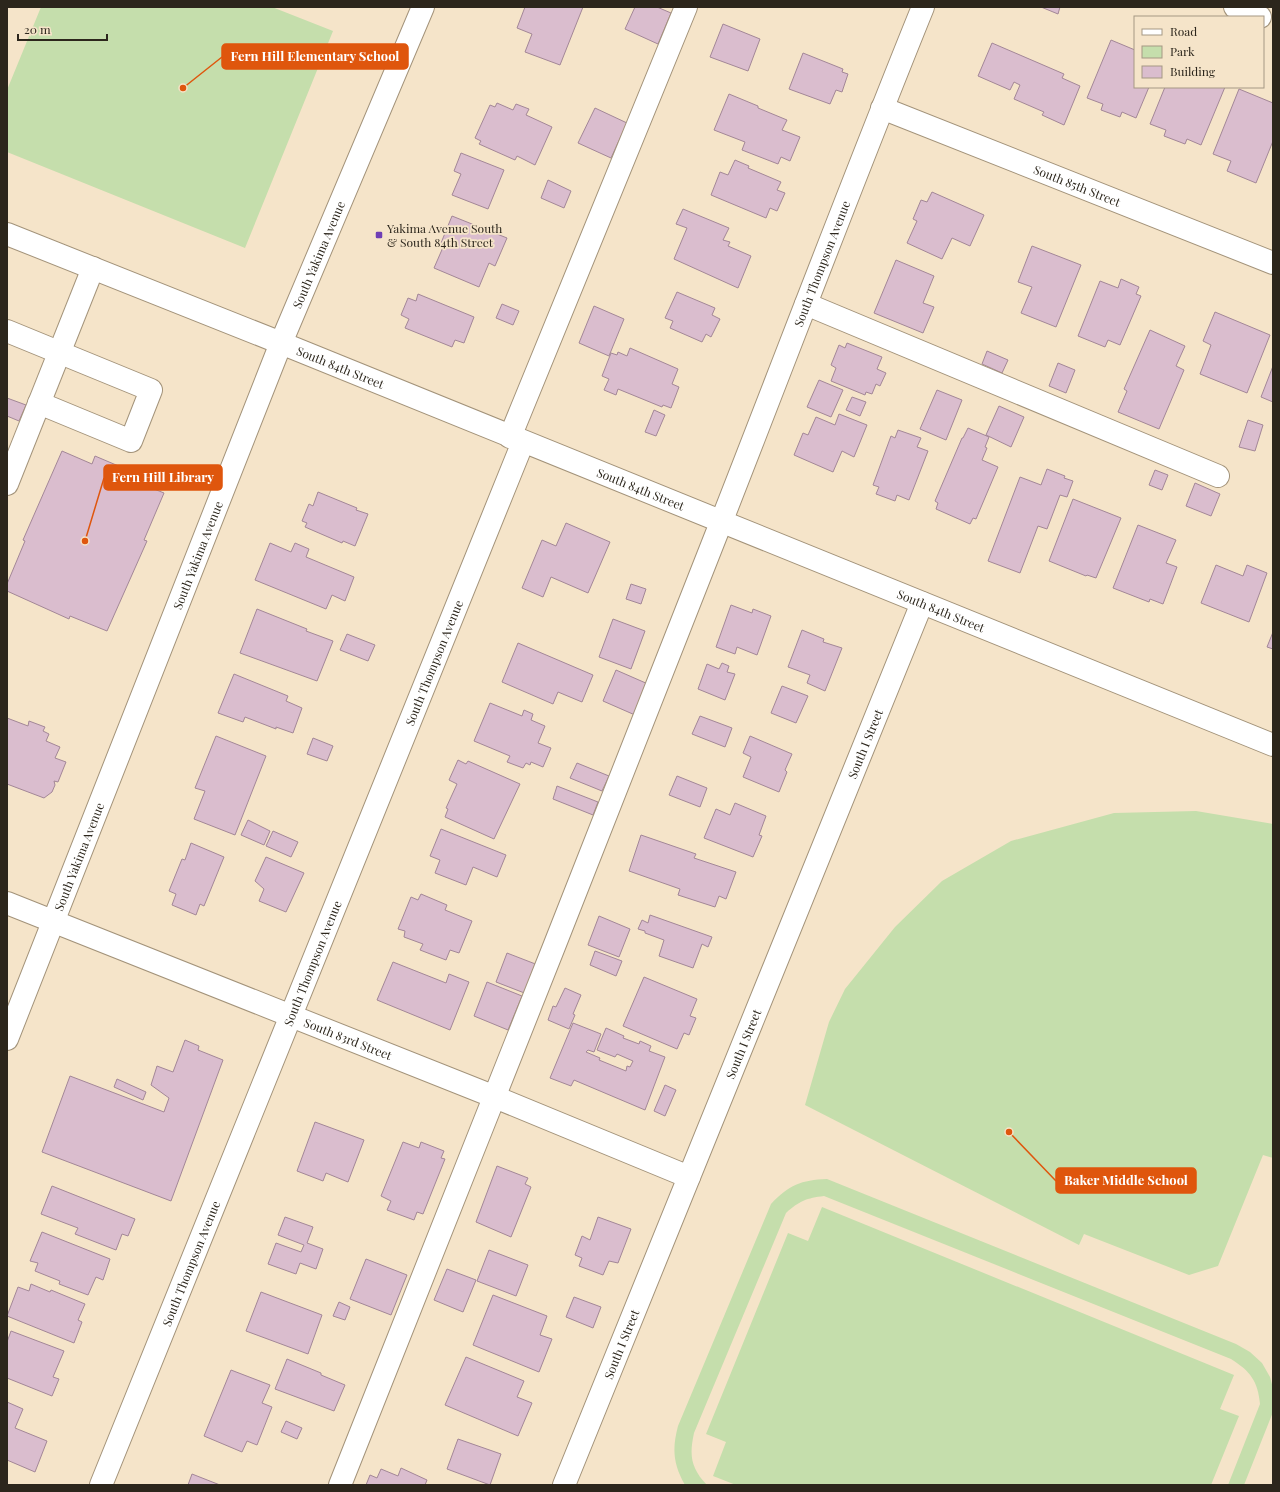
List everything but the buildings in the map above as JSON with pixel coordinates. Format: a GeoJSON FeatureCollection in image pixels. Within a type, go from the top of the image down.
{"type":"FeatureCollection","features":[{"type":"Feature","properties":{"kind":"street","name":"South Yakima Avenue"},"geometry":{"type":"LineString","coordinates":[[7,1039],[281,343],[423,7]]}},
{"type":"Feature","properties":{"kind":"street","name":"South Thompson Avenue"},"geometry":{"type":"LineString","coordinates":[[101,1485],[290,1016],[686,7]]}},
{"type":"Feature","properties":{"kind":"street","name":"South Thompson Avenue"},"geometry":{"type":"LineString","coordinates":[[340,1485],[495,1097],[722,521],[882,108],[923,7]]}},
{"type":"Feature","properties":{"kind":"street"},"geometry":{"type":"LineString","coordinates":[[1235,7],[1258,16]]}},
{"type":"Feature","properties":{"kind":"street","name":"South 85th Street"},"geometry":{"type":"LineString","coordinates":[[882,108],[1273,263]]}},
{"type":"Feature","properties":{"kind":"street","name":"South 84th Street"},"geometry":{"type":"LineString","coordinates":[[7,234],[722,521],[1273,745]]}},
{"type":"Feature","properties":{"kind":"street"},"geometry":{"type":"LineString","coordinates":[[7,484],[93,268]]}},
{"type":"Feature","properties":{"kind":"street"},"geometry":{"type":"LineString","coordinates":[[806,304],[1218,476]]}},
{"type":"Feature","properties":{"kind":"street"},"geometry":{"type":"LineString","coordinates":[[7,331],[151,390],[131,441],[39,403]]}},
{"type":"Feature","properties":{"kind":"street","name":"South I Street"},"geometry":{"type":"LineString","coordinates":[[564,1485],[922,603]]}},
{"type":"Feature","properties":{"kind":"street","name":"South 83rd Street"},"geometry":{"type":"LineString","coordinates":[[7,903],[495,1097],[689,1177]]}},
{"type":"Feature","properties":{"kind":"green space"},"geometry":{"type":"Polygon","coordinates":[[[41,7],[272,7],[333,31],[245,248],[7,152],[7,90],[41,7]]]}},
{"type":"Feature","properties":{"kind":"green space"},"geometry":{"type":"Polygon","coordinates":[[[1196,811],[1273,824],[1273,1158],[1263,1155],[1218,1266],[1189,1275],[1084,1234],[1079,1245],[805,1105],[829,1022],[845,989],[895,927],[942,881],[1011,841],[1114,813],[1196,811]]]}},
{"type":"Feature","properties":{"kind":"green space"},"geometry":{"type":"Polygon","coordinates":[[[827,1179],[1236,1344],[1250,1352],[1262,1363],[1270,1377],[1273,1388],[1273,1412],[1244,1485],[1228,1485],[1260,1404],[1257,1389],[1252,1377],[1238,1363],[824,1196],[804,1201],[786,1213],[694,1433],[692,1441],[693,1461],[698,1473],[707,1485],[685,1485],[678,1470],[674,1449],[678,1426],[771,1204],[784,1192],[796,1185],[803,1182],[827,1179]]]}},
{"type":"Feature","properties":{"kind":"green space"},"geometry":{"type":"Polygon","coordinates":[[[822,1207],[1234,1375],[1220,1409],[1239,1416],[1211,1485],[736,1485],[713,1476],[726,1442],[706,1434],[788,1233],[808,1241],[822,1207]]]}},
{"type":"Feature","properties":{"kind":"place","name":"Fern Hill Elementary School"},"geometry":{"type":"Point","coordinates":[183,88]}},
{"type":"Feature","properties":{"kind":"place","name":"Yakima Avenue South & South 84th Street"},"geometry":{"type":"Point","coordinates":[379,235]}},
{"type":"Feature","properties":{"kind":"place","name":"Fern Hill Library"},"geometry":{"type":"Point","coordinates":[85,541]}},
{"type":"Feature","properties":{"kind":"place","name":"Baker Middle School"},"geometry":{"type":"Point","coordinates":[1009,1132]}}]}
